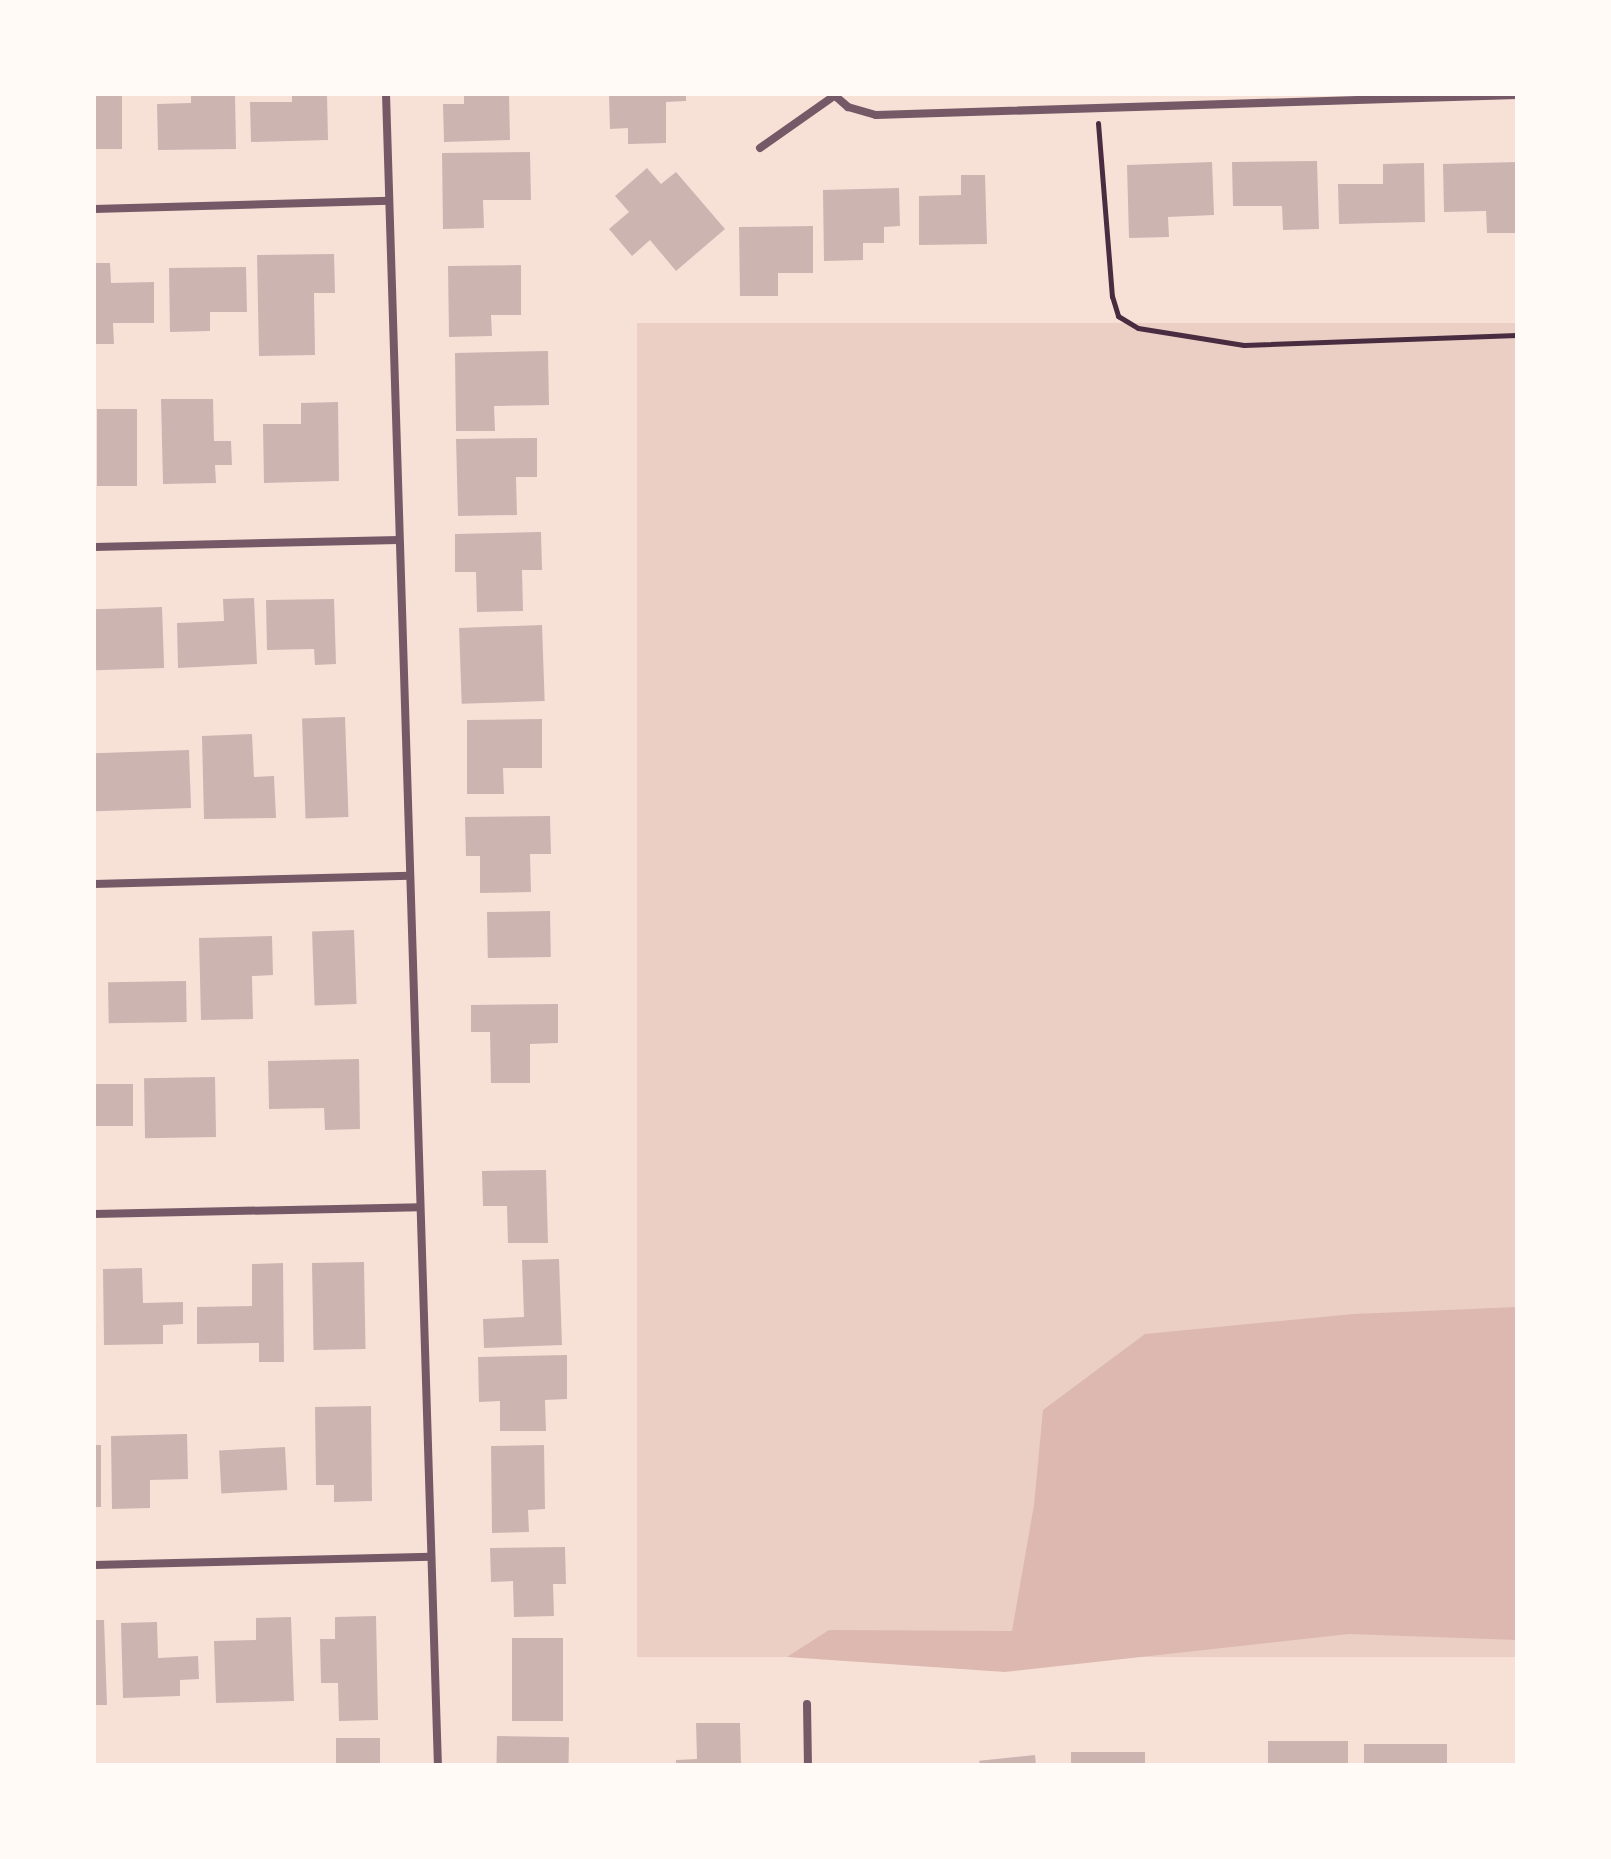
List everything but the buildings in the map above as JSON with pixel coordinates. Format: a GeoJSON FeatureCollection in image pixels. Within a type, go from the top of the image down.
{"type":"FeatureCollection","features":[{"type":"Feature","properties":{"kind":"street"},"geometry":{"type":"LineString","coordinates":[[386,94],[438,1765]]}},
{"type":"Feature","properties":{"kind":"street"},"geometry":{"type":"LineString","coordinates":[[760,148],[833,95],[848,107],[876,115],[1303,97],[1517,95]]}},
{"type":"Feature","properties":{"kind":"street"},"geometry":{"type":"LineString","coordinates":[[94,209],[389,201]]}},
{"type":"Feature","properties":{"kind":"street"},"geometry":{"type":"LineString","coordinates":[[94,547],[399,540]]}},
{"type":"Feature","properties":{"kind":"street"},"geometry":{"type":"LineString","coordinates":[[94,884],[410,876]]}},
{"type":"Feature","properties":{"kind":"street"},"geometry":{"type":"LineString","coordinates":[[94,1214],[420,1207]]}},
{"type":"Feature","properties":{"kind":"street"},"geometry":{"type":"LineString","coordinates":[[94,1565],[431,1557]]}},
{"type":"Feature","properties":{"kind":"street"},"geometry":{"type":"LineString","coordinates":[[807,1704],[808,1765]]}},
{"type":"Feature","properties":{"kind":"path"},"geometry":{"type":"LineString","coordinates":[[1097,106],[1112,296],[1118,316],[1138,328],[1244,345],[1517,335]]}},
{"type":"Feature","properties":{"kind":"shaded area"},"geometry":{"type":"Polygon","coordinates":[[[637,323],[1517,323],[1517,1657],[637,1657],[637,323]]]}},
{"type":"Feature","properties":{"kind":"shaded area"},"geometry":{"type":"Polygon","coordinates":[[[1517,1307],[1517,1640],[1349,1634],[1005,1672],[787,1657],[829,1630],[1012,1631],[1034,1505],[1043,1410],[1145,1334],[1354,1314],[1517,1307]]]}}]}
